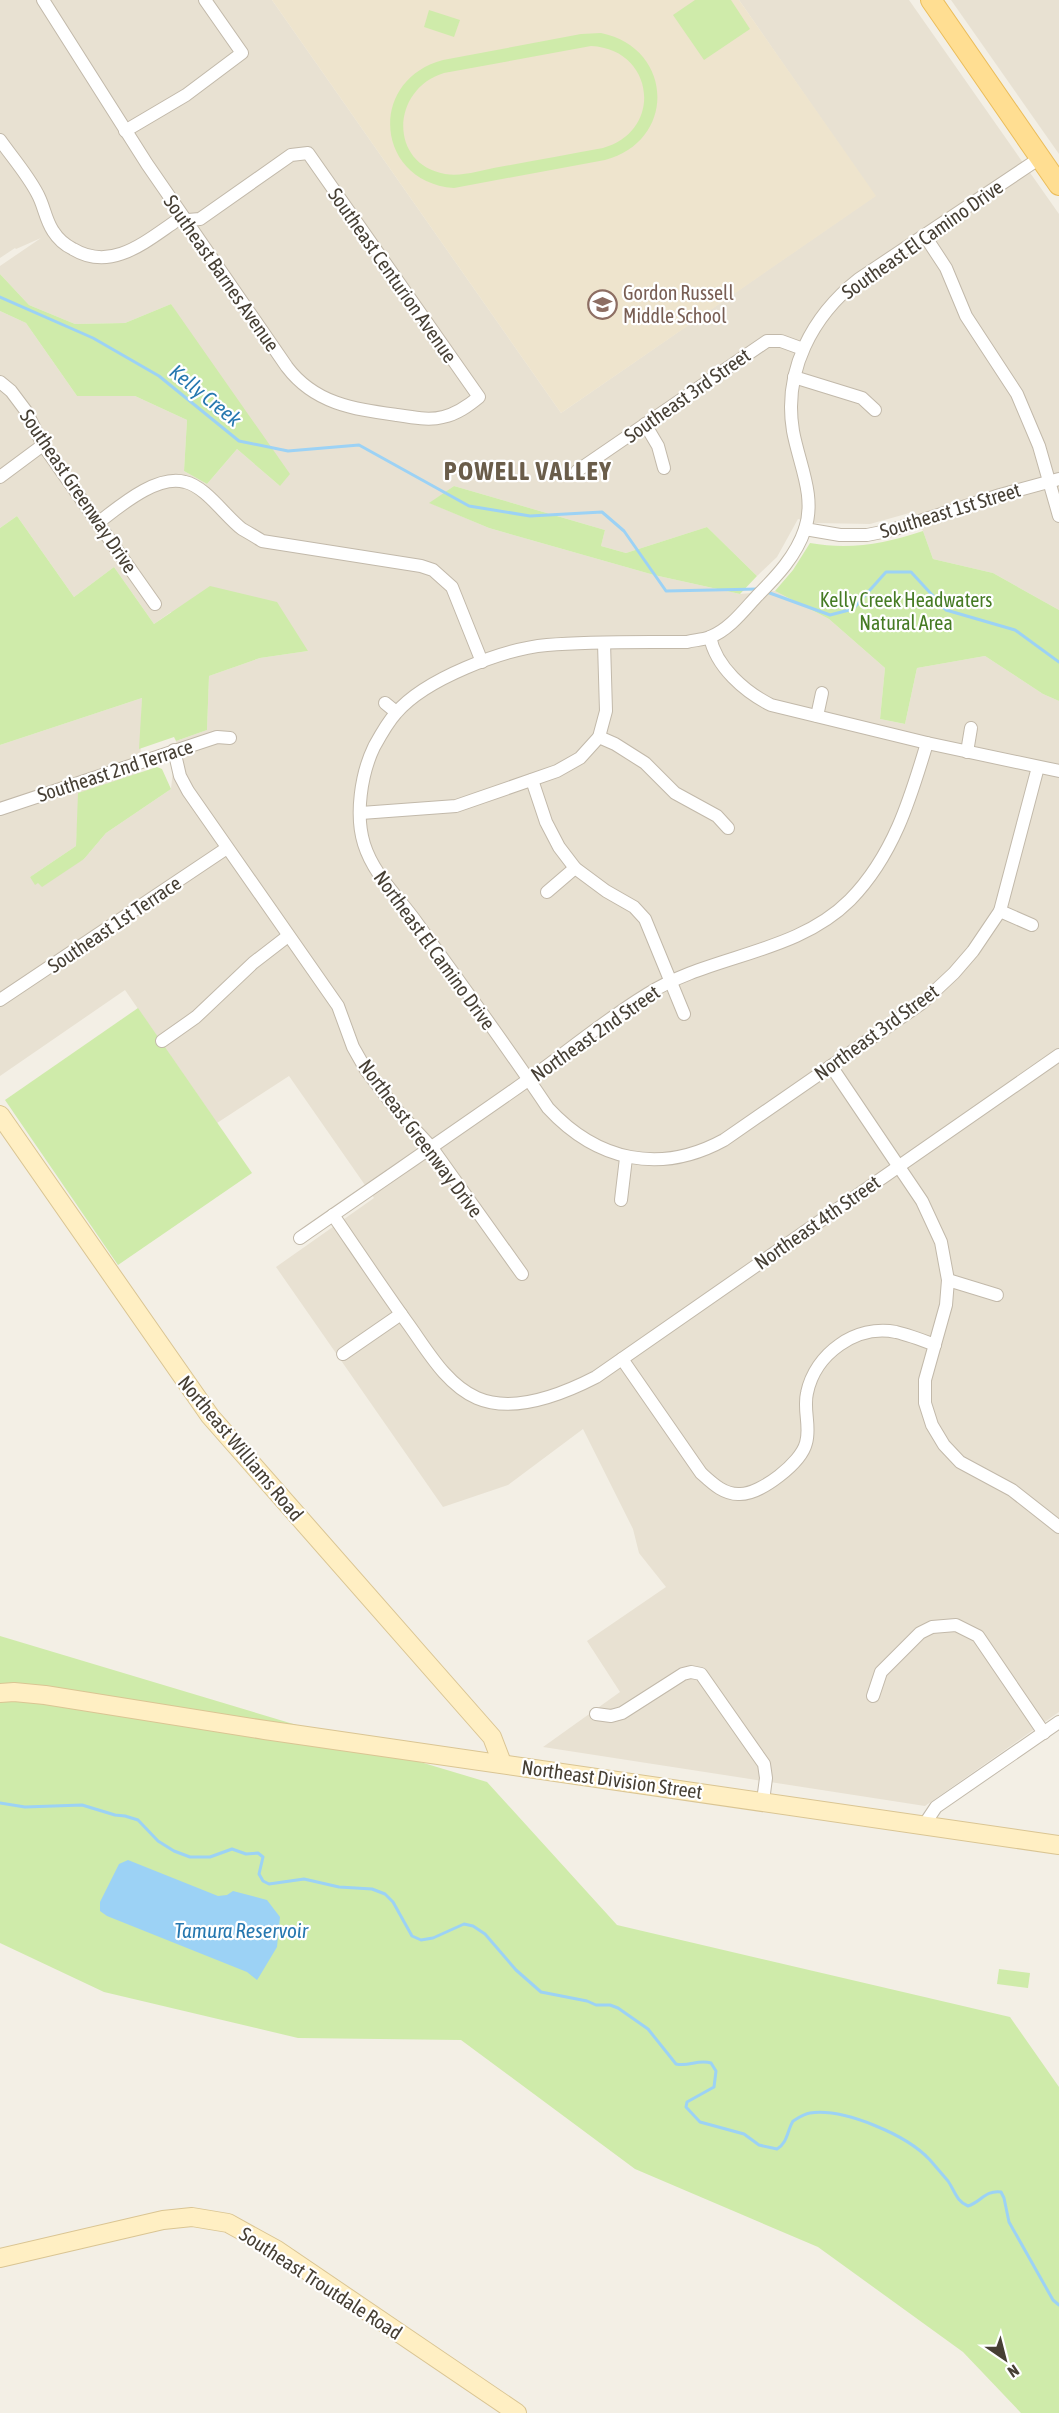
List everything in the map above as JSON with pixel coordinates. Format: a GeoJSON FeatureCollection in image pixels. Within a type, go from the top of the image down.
{"type":"FeatureCollection","features":[{"type":"Feature","properties":{"kind":"main road"},"geometry":{"type":"LineString","coordinates":[[931,0],[1059,185]]}},
{"type":"Feature","properties":{"kind":"street","name":"Southeast Barnes Avenue"},"geometry":{"type":"LineString","coordinates":[[43,0],[184,220],[291,372],[313,393],[348,407],[431,419],[454,413],[478,397]]}},
{"type":"Feature","properties":{"kind":"street"},"geometry":{"type":"LineString","coordinates":[[125,131],[186,95],[242,53],[205,0]]}},
{"type":"Feature","properties":{"kind":"street"},"geometry":{"type":"LineString","coordinates":[[0,140],[37,192],[51,229],[65,244],[80,254],[104,258],[116,256],[133,250],[176,221],[184,220]]}},
{"type":"Feature","properties":{"kind":"street","name":"Southeast Centurion Avenue"},"geometry":{"type":"LineString","coordinates":[[184,220],[200,219],[291,155],[308,153],[478,397]]}},
{"type":"Feature","properties":{"kind":"street","name":"Southeast El Camino Drive"},"geometry":{"type":"LineString","coordinates":[[361,813],[362,779],[368,759],[380,735],[396,712],[441,681],[513,651],[546,645],[687,642],[710,637],[726,627],[789,561],[805,529],[808,504],[806,480],[793,431],[792,413],[794,376],[803,350],[816,324],[838,296],[859,279],[1040,158]]}},
{"type":"Feature","properties":{"kind":"street"},"geometry":{"type":"LineString","coordinates":[[925,236],[946,268],[966,316],[1017,394],[1054,480],[1059,516]]}},
{"type":"Feature","properties":{"kind":"street","name":"Southeast 3rd Street"},"geometry":{"type":"LineString","coordinates":[[577,471],[767,341],[781,340],[803,350]]}},
{"type":"Feature","properties":{"kind":"street"},"geometry":{"type":"LineString","coordinates":[[794,376],[862,398],[875,410]]}},
{"type":"Feature","properties":{"kind":"street","name":"Southeast Greenway Drive"},"geometry":{"type":"LineString","coordinates":[[0,382],[26,411],[43,445],[155,604]]}},
{"type":"Feature","properties":{"kind":"street"},"geometry":{"type":"LineString","coordinates":[[645,424],[658,446],[664,468]]}},
{"type":"Feature","properties":{"kind":"street"},"geometry":{"type":"LineString","coordinates":[[0,477],[43,445]]}},
{"type":"Feature","properties":{"kind":"street","name":"Southeast 1st Street"},"geometry":{"type":"LineString","coordinates":[[805,529],[840,535],[867,535],[892,530],[1054,480]]}},
{"type":"Feature","properties":{"kind":"street"},"geometry":{"type":"LineString","coordinates":[[99,522],[138,494],[163,482],[185,482],[201,491],[242,529],[262,541],[421,566],[433,570],[452,587],[482,662]]}},
{"type":"Feature","properties":{"kind":"street"},"geometry":{"type":"LineString","coordinates":[[710,637],[720,660],[733,677],[751,693],[782,709],[1059,771]]}},
{"type":"Feature","properties":{"kind":"street"},"geometry":{"type":"LineString","coordinates":[[361,813],[456,806],[557,771],[580,758],[598,736],[606,711],[604,643]]}},
{"type":"Feature","properties":{"kind":"street"},"geometry":{"type":"LineString","coordinates":[[816,716],[822,693]]}},
{"type":"Feature","properties":{"kind":"street"},"geometry":{"type":"LineString","coordinates":[[385,703],[396,712]]}},
{"type":"Feature","properties":{"kind":"street"},"geometry":{"type":"LineString","coordinates":[[967,752],[972,728]]}},
{"type":"Feature","properties":{"kind":"street"},"geometry":{"type":"LineString","coordinates":[[598,736],[645,763],[675,793],[717,816],[728,828]]}},
{"type":"Feature","properties":{"kind":"street","name":"Southeast 2nd Terrace"},"geometry":{"type":"LineString","coordinates":[[0,808],[174,750],[217,737],[230,738]]}},
{"type":"Feature","properties":{"kind":"street","name":"Northeast 2nd Street"},"geometry":{"type":"LineString","coordinates":[[300,1238],[432,1148],[646,994],[701,968],[798,935],[831,915],[849,900],[878,866],[896,835],[927,743]]}},
{"type":"Feature","properties":{"kind":"street","name":"Northeast Greenway Drive"},"geometry":{"type":"LineString","coordinates":[[174,750],[180,776],[188,791],[338,1006],[353,1047],[366,1070],[395,1108],[432,1148],[522,1274]]}},
{"type":"Feature","properties":{"kind":"street","name":"Northeast 3rd Street"},"geometry":{"type":"LineString","coordinates":[[528,1079],[548,1108],[565,1125],[585,1139],[626,1158],[666,1160],[690,1155],[713,1146],[922,1003],[944,984],[973,951],[1000,911],[1038,767]]}},
{"type":"Feature","properties":{"kind":"street"},"geometry":{"type":"LineString","coordinates":[[532,780],[546,822],[559,847],[575,868],[606,891],[634,907],[645,920],[684,1014]]}},
{"type":"Feature","properties":{"kind":"street","name":"Northeast El Camino Drive"},"geometry":{"type":"LineString","coordinates":[[361,813],[364,843],[377,872],[406,908],[528,1079]]}},
{"type":"Feature","properties":{"kind":"street","name":"Southeast 1st Terrace"},"geometry":{"type":"LineString","coordinates":[[2,996],[227,848]]}},
{"type":"Feature","properties":{"kind":"street"},"geometry":{"type":"LineString","coordinates":[[547,892],[575,868]]}},
{"type":"Feature","properties":{"kind":"street"},"geometry":{"type":"LineString","coordinates":[[1000,911],[1032,925]]}},
{"type":"Feature","properties":{"kind":"street"},"geometry":{"type":"LineString","coordinates":[[162,1041],[196,1017],[253,963],[288,936]]}},
{"type":"Feature","properties":{"kind":"street","name":"Northeast 4th Street"},"geometry":{"type":"LineString","coordinates":[[333,1215],[401,1314],[448,1377],[478,1398],[491,1402],[521,1402],[575,1388],[596,1377],[899,1164],[1059,1055]]}},
{"type":"Feature","properties":{"kind":"street"},"geometry":{"type":"LineString","coordinates":[[831,1066],[899,1164],[929,1213],[941,1242],[948,1280],[946,1305],[925,1380],[925,1403],[932,1425],[944,1445],[960,1462],[1012,1490],[1059,1527]]}},
{"type":"Feature","properties":{"kind":"street","name":"Northeast Williams Road"},"geometry":{"type":"LineString","coordinates":[[0,1115],[210,1416],[492,1737],[502,1763]]}},
{"type":"Feature","properties":{"kind":"street"},"geometry":{"type":"LineString","coordinates":[[621,1200],[626,1158]]}},
{"type":"Feature","properties":{"kind":"street"},"geometry":{"type":"LineString","coordinates":[[948,1280],[997,1295]]}},
{"type":"Feature","properties":{"kind":"street"},"geometry":{"type":"LineString","coordinates":[[343,1354],[401,1314]]}},
{"type":"Feature","properties":{"kind":"street"},"geometry":{"type":"LineString","coordinates":[[622,1359],[701,1473],[726,1492],[739,1495],[751,1492],[788,1469],[803,1452],[807,1442],[805,1406],[810,1382],[821,1361],[838,1345],[860,1334],[884,1331],[896,1332],[935,1345]]}},
{"type":"Feature","properties":{"kind":"street"},"geometry":{"type":"LineString","coordinates":[[873,1696],[881,1672],[920,1633],[932,1627],[956,1625],[978,1636],[1044,1733]]}},
{"type":"Feature","properties":{"kind":"street"},"geometry":{"type":"LineString","coordinates":[[596,1714],[611,1716],[622,1713],[683,1674],[691,1672],[701,1674],[764,1764],[766,1778],[763,1801]]}},
{"type":"Feature","properties":{"kind":"street","name":"Northeast Division Street"},"geometry":{"type":"LineString","coordinates":[[0,1693],[45,1695],[1059,1845]]}},
{"type":"Feature","properties":{"kind":"street"},"geometry":{"type":"LineString","coordinates":[[924,1825],[936,1807],[1059,1722]]}},
{"type":"Feature","properties":{"kind":"street","name":"Southeast Troutdale Road"},"geometry":{"type":"LineString","coordinates":[[0,2258],[170,2218],[204,2218],[228,2223],[276,2250],[517,2413]]}},
{"type":"Feature","properties":{"kind":"shaded area"},"geometry":{"type":"Polygon","coordinates":[[[0,0],[272,0],[561,413],[875,196],[739,0],[909,0],[1059,214],[1059,610],[993,573],[933,559],[913,512],[870,524],[815,523],[798,519],[777,557],[757,576],[707,527],[626,553],[601,546],[605,530],[454,486],[430,503],[489,528],[654,575],[740,594],[775,591],[829,619],[885,668],[880,719],[905,724],[917,668],[985,656],[1043,694],[1059,701],[1059,1712],[925,1806],[543,1747],[620,1692],[587,1641],[666,1587],[639,1553],[633,1529],[583,1429],[508,1485],[443,1507],[276,1267],[374,1198],[289,1076],[217,1123],[125,990],[0,1076],[0,745],[142,698],[140,773],[79,793],[76,846],[30,877],[38,882],[84,859],[106,833],[171,789],[176,741],[207,730],[209,676],[260,658],[308,651],[171,612],[154,624],[114,567],[74,597],[17,516],[0,528],[0,311],[26,323],[77,396],[135,396],[187,420],[184,471],[207,484],[237,449],[280,486],[171,304],[125,323],[75,324],[29,305],[0,274],[0,266],[41,238],[15,248],[0,258],[0,0]]]}},
{"type":"Feature","properties":{"kind":"shaded area","name":"Gordon Russell Middle School"},"geometry":{"type":"Polygon","coordinates":[[[272,0],[739,0],[876,196],[561,413],[272,0]]]}},
{"type":"Feature","properties":{"kind":"shaded area"},"geometry":{"type":"Polygon","coordinates":[[[951,0],[1059,0],[1059,154],[951,0]]]}},
{"type":"Feature","properties":{"kind":"green space"},"geometry":{"type":"Polygon","coordinates":[[[695,0],[731,0],[750,29],[704,60],[673,15],[695,0]]]}},
{"type":"Feature","properties":{"kind":"green space"},"geometry":{"type":"Polygon","coordinates":[[[429,10],[460,20],[454,37],[424,27],[429,10]]]}},
{"type":"Feature","properties":{"kind":"green space"},"geometry":{"type":"Polygon","coordinates":[[[601,33],[625,42],[643,56],[653,75],[657,95],[655,115],[645,134],[628,150],[605,160],[454,188],[428,182],[408,168],[396,150],[390,129],[392,108],[402,88],[418,71],[443,60],[581,34],[601,33]],[[591,46],[444,73],[426,82],[414,94],[406,109],[403,126],[406,142],[413,156],[426,167],[452,175],[603,148],[623,139],[636,125],[643,109],[644,92],[639,75],[628,61],[612,51],[591,46]]]}},
{"type":"Feature","properties":{"kind":"green space"},"geometry":{"type":"Polygon","coordinates":[[[0,274],[29,305],[75,324],[125,323],[171,304],[290,474],[280,486],[237,449],[207,484],[184,471],[187,420],[135,396],[77,396],[26,323],[0,311],[0,274]]]}},
{"type":"Feature","properties":{"kind":"green space"},"geometry":{"type":"Polygon","coordinates":[[[454,486],[605,530],[601,546],[626,553],[707,527],[757,576],[740,594],[654,575],[489,528],[429,503],[454,486]]]}},
{"type":"Feature","properties":{"kind":"green space"},"geometry":{"type":"Polygon","coordinates":[[[17,516],[74,597],[114,567],[154,624],[210,586],[277,602],[308,651],[260,658],[209,676],[207,730],[176,741],[174,737],[139,749],[142,698],[0,745],[0,528],[17,516]]]}},
{"type":"Feature","properties":{"kind":"green space","name":"Kelly Creek Headwaters Natural Area"},"geometry":{"type":"Polygon","coordinates":[[[923,531],[933,559],[993,573],[1059,610],[1059,701],[1043,694],[985,656],[917,668],[905,724],[880,719],[885,668],[829,619],[775,591],[793,570],[810,543],[853,546],[895,539],[923,531]]]}},
{"type":"Feature","properties":{"kind":"green space"},"geometry":{"type":"Polygon","coordinates":[[[157,767],[162,769],[171,789],[106,833],[84,859],[42,887],[38,883],[35,885],[30,877],[76,846],[78,793],[157,767]]]}},
{"type":"Feature","properties":{"kind":"green space"},"geometry":{"type":"Polygon","coordinates":[[[138,1008],[252,1173],[118,1265],[5,1100],[138,1008]]]}},
{"type":"Feature","properties":{"kind":"green space"},"geometry":{"type":"Polygon","coordinates":[[[0,1636],[487,1782],[617,1925],[1010,2017],[1059,2087],[1059,2413],[1021,2413],[963,2352],[818,2247],[635,2169],[461,2040],[298,2038],[104,1992],[0,1943],[0,1636]]]}},
{"type":"Feature","properties":{"kind":"green space"},"geometry":{"type":"Polygon","coordinates":[[[999,1969],[1030,1973],[1028,1988],[997,1984],[999,1969]]]}},
{"type":"Feature","properties":{"kind":"water","name":"Tamura Reservoir"},"geometry":{"type":"Polygon","coordinates":[[[128,1860],[218,1896],[227,1895],[233,1891],[267,1900],[280,1917],[277,1947],[257,1980],[247,1972],[107,1916],[100,1911],[100,1902],[119,1864],[128,1860]]]}},
{"type":"Feature","properties":{"kind":"waterway","name":"Kelly Creek"},"geometry":{"type":"LineString","coordinates":[[0,297],[93,338],[159,376],[239,441],[288,451],[359,445],[469,506],[530,516],[602,512],[624,531],[666,591],[758,589]]}},
{"type":"Feature","properties":{"kind":"waterway","name":"Kelly Creek"},"geometry":{"type":"LineString","coordinates":[[767,592],[830,615],[853,609],[886,572],[911,572],[946,610],[1015,630],[1059,662]]}},
{"type":"Feature","properties":{"kind":"waterway"},"geometry":{"type":"LineString","coordinates":[[0,1803],[25,1807],[82,1805],[125,1816],[138,1820],[158,1841],[190,1857],[210,1857],[232,1849],[246,1854],[258,1853],[263,1857],[259,1874],[263,1881],[269,1884],[304,1879],[339,1887],[372,1889],[385,1894],[393,1902],[412,1936],[421,1940],[433,1938],[464,1924],[473,1926],[485,1934],[516,1970],[541,1992],[618,2008],[648,2029],[676,2064],[711,2063],[716,2071],[714,2087],[687,2102],[686,2107],[700,2122],[744,2134],[759,2145],[777,2149],[785,2140],[793,2121],[801,2116],[810,2113],[840,2115],[874,2125],[906,2141],[930,2160],[948,2181],[958,2199],[968,2206],[987,2194],[1001,2192],[1009,2222],[1053,2300],[1059,2305]]}},
{"type":"Feature","properties":{"kind":"place","name":"Gordon Russell Middle School"},"geometry":{"type":"Point","coordinates":[602,304]}},
{"type":"Feature","properties":{"kind":"district","name":"POWELL VALLEY"},"geometry":{"type":"Point","coordinates":[528,471]}}]}
